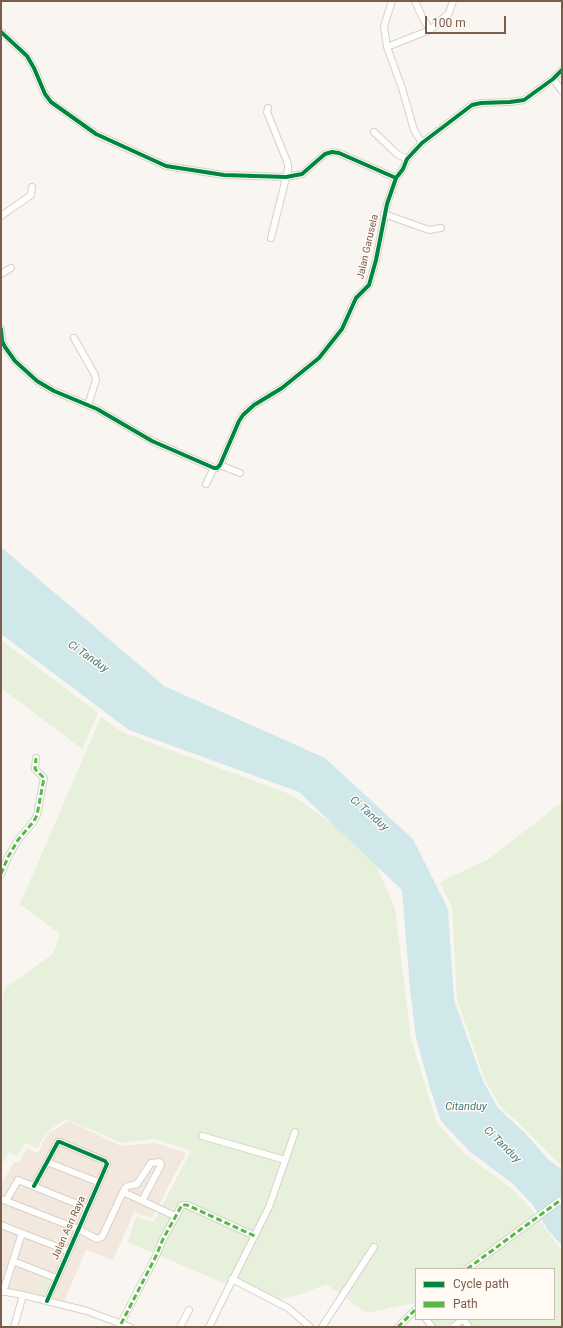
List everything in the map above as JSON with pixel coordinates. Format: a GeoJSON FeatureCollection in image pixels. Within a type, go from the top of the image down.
{"type":"FeatureCollection","features":[{"type":"Feature","properties":{"kind":"street"},"geometry":{"type":"LineString","coordinates":[[392,1],[384,26],[388,47],[414,130],[422,143]]}},
{"type":"Feature","properties":{"kind":"street"},"geometry":{"type":"LineString","coordinates":[[415,1],[430,30]]}},
{"type":"Feature","properties":{"kind":"street"},"geometry":{"type":"LineString","coordinates":[[388,47],[430,30],[449,13],[453,1]]}},
{"type":"Feature","properties":{"kind":"street"},"geometry":{"type":"LineString","coordinates":[[1,32],[27,56],[45,94],[51,102],[96,134],[166,166],[224,175],[286,177],[302,174],[325,154],[332,152],[339,153],[396,178]]}},
{"type":"Feature","properties":{"kind":"street","name":"Jalan Garusela"},"geometry":{"type":"LineString","coordinates":[[206,484],[217,467],[239,421],[243,416],[254,405],[282,388],[319,358],[342,329],[356,298],[369,285],[376,260],[384,214],[396,178],[403,169],[407,159],[422,143],[472,105],[480,103],[524,100],[553,79],[562,70]]}},
{"type":"Feature","properties":{"kind":"street"},"geometry":{"type":"LineString","coordinates":[[553,79],[562,91]]}},
{"type":"Feature","properties":{"kind":"street"},"geometry":{"type":"LineString","coordinates":[[268,108],[267,112],[288,164],[271,238]]}},
{"type":"Feature","properties":{"kind":"street"},"geometry":{"type":"LineString","coordinates":[[374,132],[397,154],[407,159]]}},
{"type":"Feature","properties":{"kind":"street"},"geometry":{"type":"LineString","coordinates":[[1,216],[30,195],[32,192],[32,187]]}},
{"type":"Feature","properties":{"kind":"street"},"geometry":{"type":"LineString","coordinates":[[384,214],[429,230],[441,228]]}},
{"type":"Feature","properties":{"kind":"street"},"geometry":{"type":"LineString","coordinates":[[1,274],[12,268]]}},
{"type":"Feature","properties":{"kind":"street"},"geometry":{"type":"LineString","coordinates":[[1,329],[2,341],[16,361],[37,380],[54,391],[97,409],[152,441],[217,467],[240,474]]}},
{"type":"Feature","properties":{"kind":"street"},"geometry":{"type":"LineString","coordinates":[[74,338],[95,375],[96,380],[88,405]]}},
{"type":"Feature","properties":{"kind":"street"},"geometry":{"type":"LineString","coordinates":[[1,874],[8,857],[18,840],[34,821],[37,815],[44,778],[35,769],[36,758]]}},
{"type":"Feature","properties":{"kind":"street"},"geometry":{"type":"LineString","coordinates":[[209,1327],[269,1207],[295,1132]]}},
{"type":"Feature","properties":{"kind":"street"},"geometry":{"type":"LineString","coordinates":[[202,1136],[285,1160]]}},
{"type":"Feature","properties":{"kind":"street","name":"Jalan Asri Raya"},"geometry":{"type":"LineString","coordinates":[[47,1162],[58,1142],[60,1142],[106,1162],[107,1164],[47,1301]]}},
{"type":"Feature","properties":{"kind":"street"},"geometry":{"type":"LineString","coordinates":[[34,1186],[47,1162],[98,1182]]}},
{"type":"Feature","properties":{"kind":"street"},"geometry":{"type":"LineString","coordinates":[[137,1184],[148,1165],[151,1163],[160,1162],[161,1164],[142,1200]]}},
{"type":"Feature","properties":{"kind":"street"},"geometry":{"type":"LineString","coordinates":[[87,1208],[18,1180],[3,1200],[100,1239],[126,1187],[137,1184],[147,1190]]}},
{"type":"Feature","properties":{"kind":"street"},"geometry":{"type":"LineString","coordinates":[[124,1192],[175,1216]]}},
{"type":"Feature","properties":{"kind":"street"},"geometry":{"type":"LineString","coordinates":[[468,1268],[562,1199]]}},
{"type":"Feature","properties":{"kind":"street"},"geometry":{"type":"LineString","coordinates":[[120,1325],[181,1206],[187,1205],[255,1236]]}},
{"type":"Feature","properties":{"kind":"street"},"geometry":{"type":"LineString","coordinates":[[1,1225],[68,1251]]}},
{"type":"Feature","properties":{"kind":"street"},"geometry":{"type":"LineString","coordinates":[[22,1233],[2,1291],[87,1311],[120,1325],[130,1327]]}},
{"type":"Feature","properties":{"kind":"street"},"geometry":{"type":"LineString","coordinates":[[322,1327],[374,1247]]}},
{"type":"Feature","properties":{"kind":"street"},"geometry":{"type":"LineString","coordinates":[[13,1261],[56,1278]]}},
{"type":"Feature","properties":{"kind":"street"},"geometry":{"type":"LineString","coordinates":[[232,1279],[288,1308],[310,1327]]}},
{"type":"Feature","properties":{"kind":"street"},"geometry":{"type":"LineString","coordinates":[[14,1327],[23,1295]]}},
{"type":"Feature","properties":{"kind":"street"},"geometry":{"type":"LineString","coordinates":[[180,1327],[189,1310]]}},
{"type":"Feature","properties":{"kind":"street"},"geometry":{"type":"LineString","coordinates":[[398,1327],[415,1310]]}},
{"type":"Feature","properties":{"kind":"street"},"geometry":{"type":"LineString","coordinates":[[453,1327],[462,1320]]}},
{"type":"Feature","properties":{"kind":"shaded area"},"geometry":{"type":"Polygon","coordinates":[[[69,1121],[121,1146],[155,1143],[186,1153],[152,1218],[134,1212],[113,1260],[86,1250],[64,1302],[1,1288],[1,1247],[3,1242],[1,1241],[1,1179],[4,1180],[14,1162],[19,1162],[27,1148],[38,1153],[47,1134],[69,1121]]]}},
{"type":"Feature","properties":{"kind":"green space"},"geometry":{"type":"Polygon","coordinates":[[[1,640],[98,713],[82,749],[1,688],[1,640]]]}},
{"type":"Feature","properties":{"kind":"green space"},"geometry":{"type":"Polygon","coordinates":[[[101,717],[122,732],[292,795],[370,851],[395,909],[411,1039],[437,1123],[466,1155],[511,1188],[528,1205],[562,1251],[562,1327],[435,1327],[429,1320],[555,1320],[555,1268],[415,1268],[415,1306],[413,1303],[367,1313],[326,1284],[302,1294],[278,1300],[240,1279],[226,1284],[128,1242],[136,1217],[154,1222],[191,1150],[154,1139],[122,1143],[66,1119],[47,1132],[37,1148],[25,1143],[17,1156],[9,1152],[1,1165],[1,1005],[5,988],[53,954],[60,934],[20,904],[101,717]]]}},
{"type":"Feature","properties":{"kind":"green space"},"geometry":{"type":"Polygon","coordinates":[[[562,802],[562,1166],[500,1106],[485,1080],[457,1000],[452,908],[440,882],[487,860],[562,802]]]}},
{"type":"Feature","properties":{"kind":"green space"},"geometry":{"type":"Polygon","coordinates":[[[43,1277],[52,1281],[46,1296],[36,1292],[43,1277]]]}},
{"type":"Feature","properties":{"kind":"water"},"geometry":{"type":"Polygon","coordinates":[[[1,547],[164,686],[325,758],[413,839],[448,909],[454,1000],[483,1081],[498,1108],[525,1133],[547,1158],[562,1170],[562,1246],[548,1230],[532,1204],[513,1184],[469,1151],[441,1121],[416,1038],[410,988],[402,890],[299,792],[129,730],[1,634],[1,547]]]}},
{"type":"Feature","properties":{"kind":"marked path"},"geometry":{"type":"LineString","coordinates":[[1,874],[8,857],[18,840],[34,821],[37,815],[44,778],[35,769],[36,758]]}},
{"type":"Feature","properties":{"kind":"marked path"},"geometry":{"type":"LineString","coordinates":[[468,1268],[562,1199]]}},
{"type":"Feature","properties":{"kind":"marked path"},"geometry":{"type":"LineString","coordinates":[[121,1324],[156,1256],[163,1239],[182,1205],[187,1205],[255,1236]]}},
{"type":"Feature","properties":{"kind":"marked path"},"geometry":{"type":"LineString","coordinates":[[398,1327],[415,1310]]}},
{"type":"Feature","properties":{"kind":"cycle path"},"geometry":{"type":"LineString","coordinates":[[1,32],[27,56],[45,94],[51,102],[96,134],[166,166],[224,175],[286,177],[302,174],[325,154],[332,152],[339,153],[396,178]]}},
{"type":"Feature","properties":{"kind":"cycle path"},"geometry":{"type":"LineString","coordinates":[[1,329],[2,341],[5,347],[15,361],[37,381],[54,391],[97,409],[152,441],[217,468],[220,465],[243,415],[254,405],[282,388],[319,358],[342,329],[356,298],[369,285],[376,260],[387,204],[396,178],[403,169],[407,159],[422,143],[472,105],[524,100],[553,79],[562,70]]}},
{"type":"Feature","properties":{"kind":"cycle path"},"geometry":{"type":"LineString","coordinates":[[34,1186],[58,1142],[105,1161],[107,1164],[47,1301]]}},
{"type":"Feature","properties":{"kind":"water label","name":"Ci Tanduy"},"geometry":{"type":"Point","coordinates":[88,657]}},
{"type":"Feature","properties":{"kind":"water label","name":"Ci Tanduy"},"geometry":{"type":"Point","coordinates":[369,814]}},
{"type":"Feature","properties":{"kind":"water label","name":"Citanduy"},"geometry":{"type":"Point","coordinates":[466,1107]}},
{"type":"Feature","properties":{"kind":"water label","name":"Ci Tanduy"},"geometry":{"type":"Point","coordinates":[502,1145]}}]}
